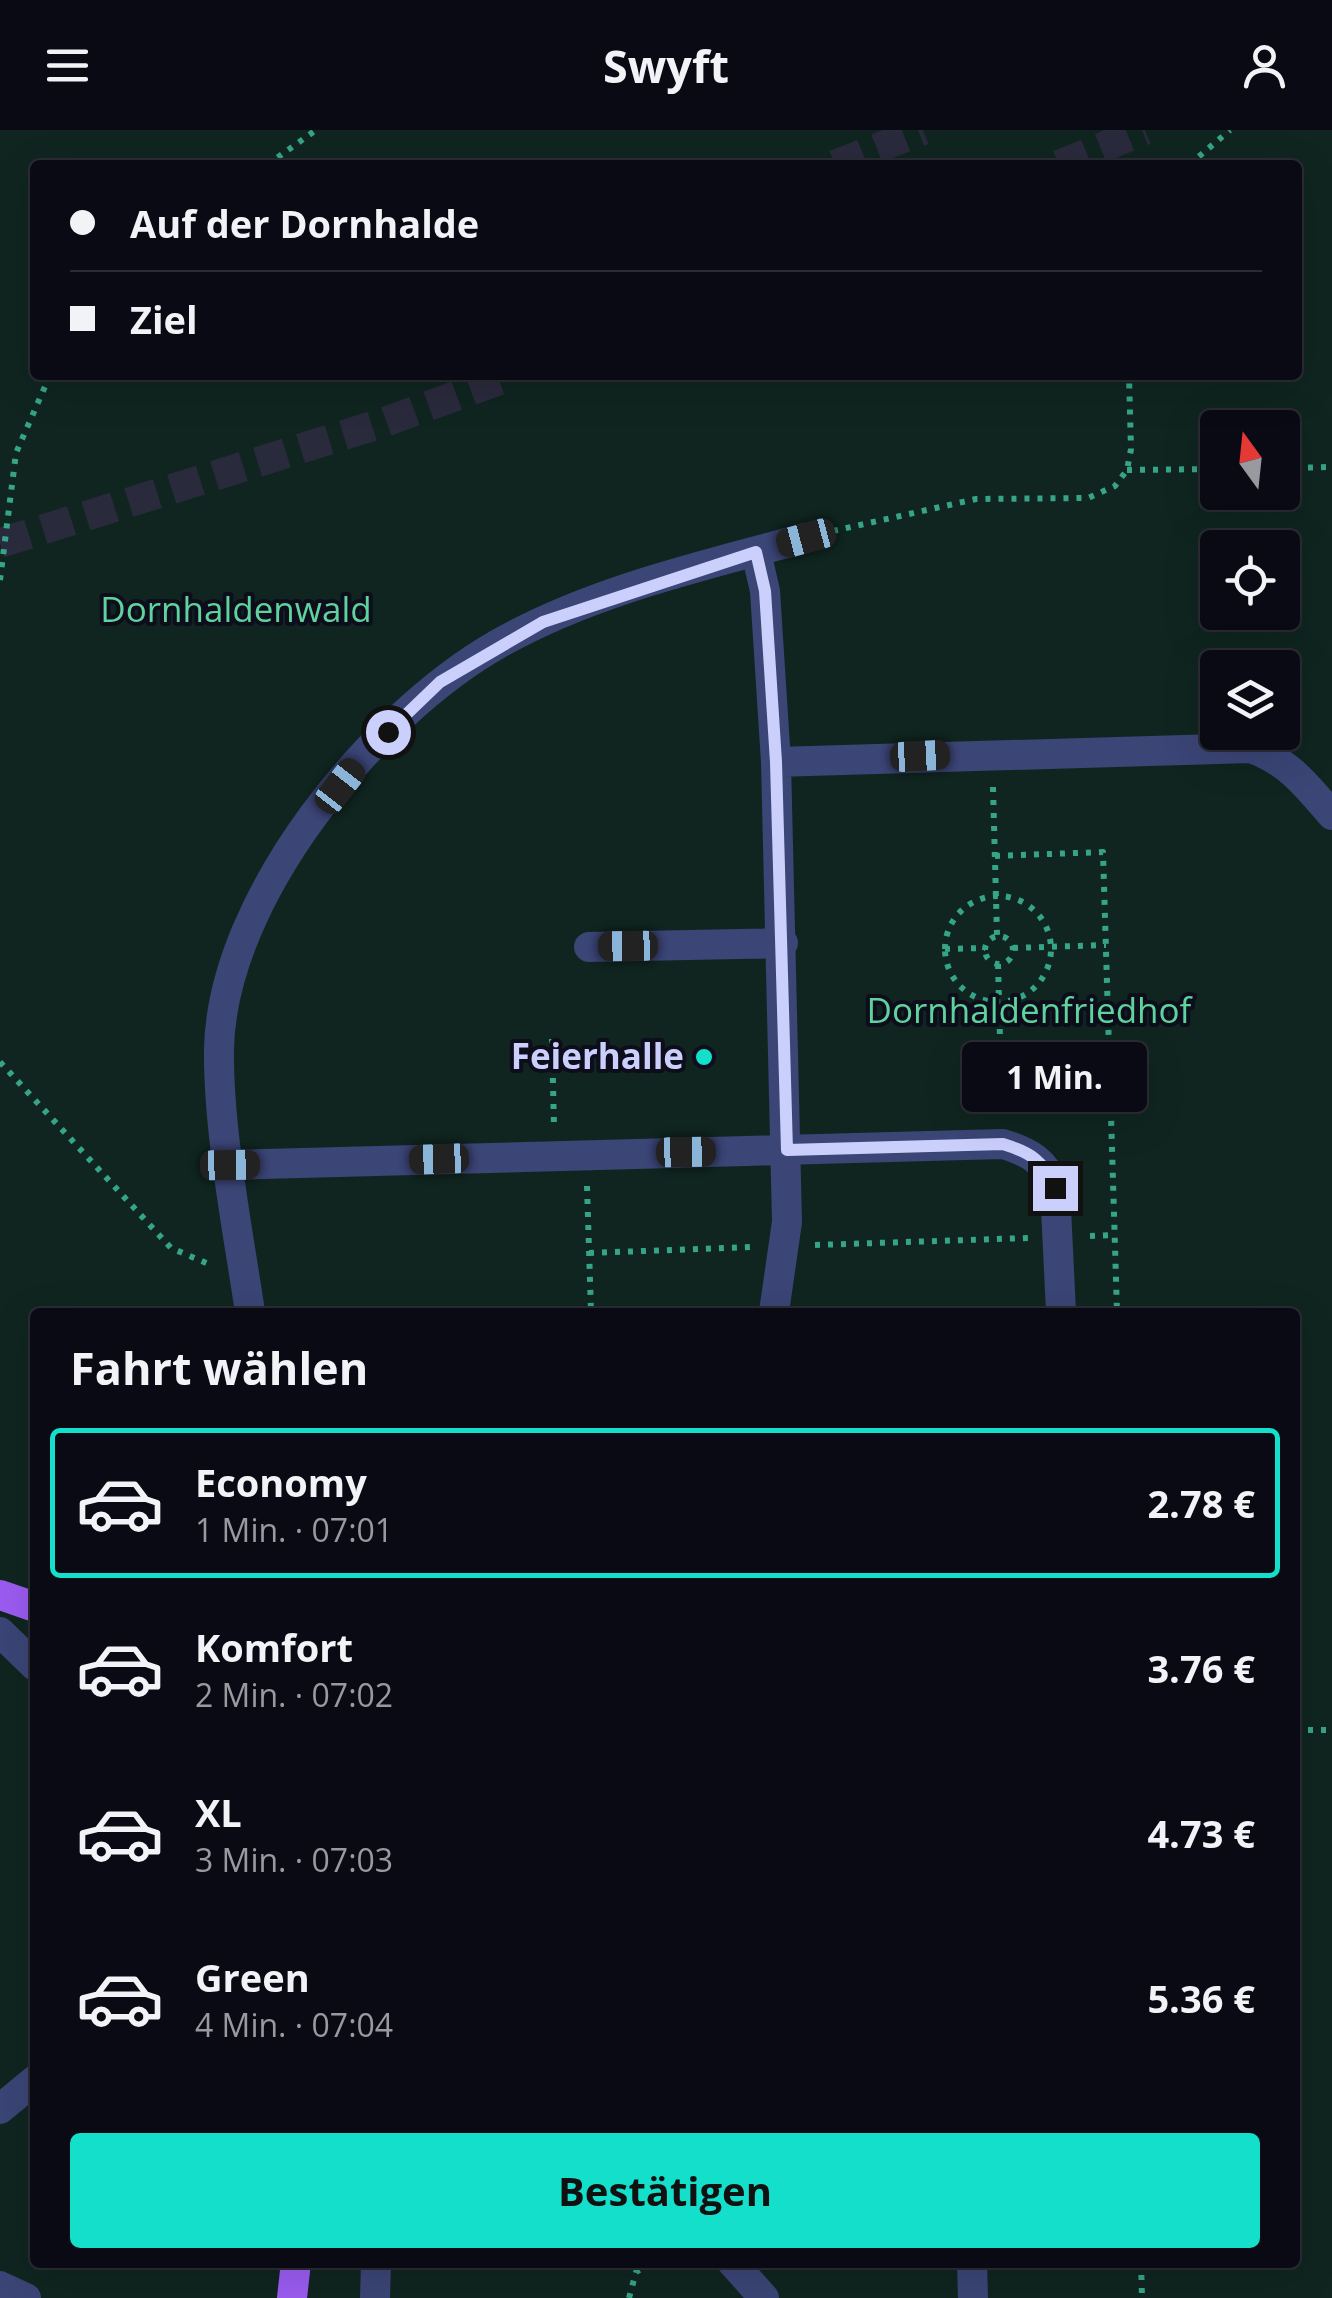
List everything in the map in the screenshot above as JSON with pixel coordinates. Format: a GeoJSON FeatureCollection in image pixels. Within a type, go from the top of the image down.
{"type":"FeatureCollection","features":[{"type":"Feature","properties":{"kind":"main road"},"geometry":{"type":"LineString","coordinates":[[0,1595],[30,1605]]}},
{"type":"Feature","properties":{"kind":"main road"},"geometry":{"type":"LineString","coordinates":[[292,2298],[295,2268]]}},
{"type":"Feature","properties":{"kind":"street"},"geometry":{"type":"LineString","coordinates":[[249,1308],[219,1048],[230,982],[254,913],[294,844],[362,758],[440,682],[497,645],[572,610],[806,538]]}},
{"type":"Feature","properties":{"kind":"street"},"geometry":{"type":"LineString","coordinates":[[756,552],[765,591],[783,943],[787,1150],[784,1246],[775,1308]]}},
{"type":"Feature","properties":{"kind":"street"},"geometry":{"type":"LineString","coordinates":[[776,762],[1251,748],[1293,770],[1332,815]]}},
{"type":"Feature","properties":{"kind":"street"},"geometry":{"type":"LineString","coordinates":[[589,947],[783,943]]}},
{"type":"Feature","properties":{"kind":"street"},"geometry":{"type":"LineString","coordinates":[[230,1165],[1003,1144],[1035,1157],[1049,1172],[1058,1237],[1060,1308]]}},
{"type":"Feature","properties":{"kind":"street"},"geometry":{"type":"LineString","coordinates":[[0,1632],[30,1661]]}},
{"type":"Feature","properties":{"kind":"street"},"geometry":{"type":"LineString","coordinates":[[0,2109],[30,2084]]}},
{"type":"Feature","properties":{"kind":"street"},"geometry":{"type":"LineString","coordinates":[[375,2298],[376,2268]]}},
{"type":"Feature","properties":{"kind":"street"},"geometry":{"type":"LineString","coordinates":[[737,2268],[764,2298]]}},
{"type":"Feature","properties":{"kind":"street"},"geometry":{"type":"LineString","coordinates":[[972,2268],[972,2298]]}},
{"type":"Feature","properties":{"kind":"street"},"geometry":{"type":"LineString","coordinates":[[0,2286],[26,2298]]}},
{"type":"Feature","properties":{"kind":"path"},"geometry":{"type":"LineString","coordinates":[[274,160],[316,130]]}},
{"type":"Feature","properties":{"kind":"path"},"geometry":{"type":"LineString","coordinates":[[1195,160],[1230,130]]}},
{"type":"Feature","properties":{"kind":"path"},"geometry":{"type":"LineString","coordinates":[[0,580],[16,453],[48,380]]}},
{"type":"Feature","properties":{"kind":"path"},"geometry":{"type":"LineString","coordinates":[[806,538],[976,499],[1088,498],[1114,486],[1127,470],[1132,448],[1129,380]]}},
{"type":"Feature","properties":{"kind":"path"},"geometry":{"type":"LineString","coordinates":[[1300,468],[1332,467]]}},
{"type":"Feature","properties":{"kind":"path"},"geometry":{"type":"LineString","coordinates":[[1127,470],[1200,469]]}},
{"type":"Feature","properties":{"kind":"path"},"geometry":{"type":"LineString","coordinates":[[944,950],[984,948],[997,936],[992,753]]}},
{"type":"Feature","properties":{"kind":"path"},"geometry":{"type":"LineString","coordinates":[[995,856],[1103,852],[1116,1308]]}},
{"type":"Feature","properties":{"kind":"path"},"geometry":{"type":"LineString","coordinates":[[996,896],[1034,910],[1050,933],[1052,946],[1042,979],[1016,1000],[999,1002],[967,993],[947,966],[944,950],[951,923],[959,913],[982,898],[996,896]]}},
{"type":"Feature","properties":{"kind":"path"},"geometry":{"type":"LineString","coordinates":[[997,936],[1008,938],[1013,948],[1010,960],[998,964]]}},
{"type":"Feature","properties":{"kind":"path"},"geometry":{"type":"LineString","coordinates":[[1013,948],[1106,945]]}},
{"type":"Feature","properties":{"kind":"path"},"geometry":{"type":"LineString","coordinates":[[984,948],[986,956],[998,964]]}},
{"type":"Feature","properties":{"kind":"path"},"geometry":{"type":"LineString","coordinates":[[998,964],[1003,1144]]}},
{"type":"Feature","properties":{"kind":"path"},"geometry":{"type":"LineString","coordinates":[[552,1038],[589,1253],[591,1308]]}},
{"type":"Feature","properties":{"kind":"path"},"geometry":{"type":"LineString","coordinates":[[0,1062],[171,1248],[245,1278]]}},
{"type":"Feature","properties":{"kind":"path"},"geometry":{"type":"LineString","coordinates":[[589,1253],[1114,1235]]}},
{"type":"Feature","properties":{"kind":"path"},"geometry":{"type":"LineString","coordinates":[[1300,1730],[1332,1730]]}},
{"type":"Feature","properties":{"kind":"path"},"geometry":{"type":"LineString","coordinates":[[628,2298],[636,2272],[642,2268]]}},
{"type":"Feature","properties":{"kind":"path"},"geometry":{"type":"LineString","coordinates":[[1142,2268],[1142,2298]]}},
{"type":"Feature","properties":{"kind":"green space"},"geometry":{"type":"Polygon","coordinates":[[[0,130],[1332,130],[1332,2298],[0,2298],[0,130]]]}},
{"type":"Feature","properties":{"kind":"tunnel"},"geometry":{"type":"LineString","coordinates":[[848,160],[923,130]]}},
{"type":"Feature","properties":{"kind":"tunnel"},"geometry":{"type":"LineString","coordinates":[[1071,160],[1145,130]]}},
{"type":"Feature","properties":{"kind":"tunnel"},"geometry":{"type":"LineString","coordinates":[[0,543],[379,424],[499,380]]}},
{"type":"Feature","properties":{"kind":"place","name":"Feierhalle"},"geometry":{"type":"Point","coordinates":[704,1057]}},
{"type":"Feature","properties":{"kind":"route"},"geometry":{"type":"LineString","coordinates":[[388,732],[440,682],[497,645],[543,622],[654,582],[756,552],[765,591],[776,762],[787,1150],[1003,1144],[1035,1157],[1049,1172],[1055,1188]]}},
{"type":"Feature","properties":{"kind":"park label","name":"Dornhaldenwald"},"geometry":{"type":"Point","coordinates":[236,610]}},
{"type":"Feature","properties":{"kind":"park label","name":"Dornhaldenfriedhof"},"geometry":{"type":"Point","coordinates":[1029,1011]}}]}
